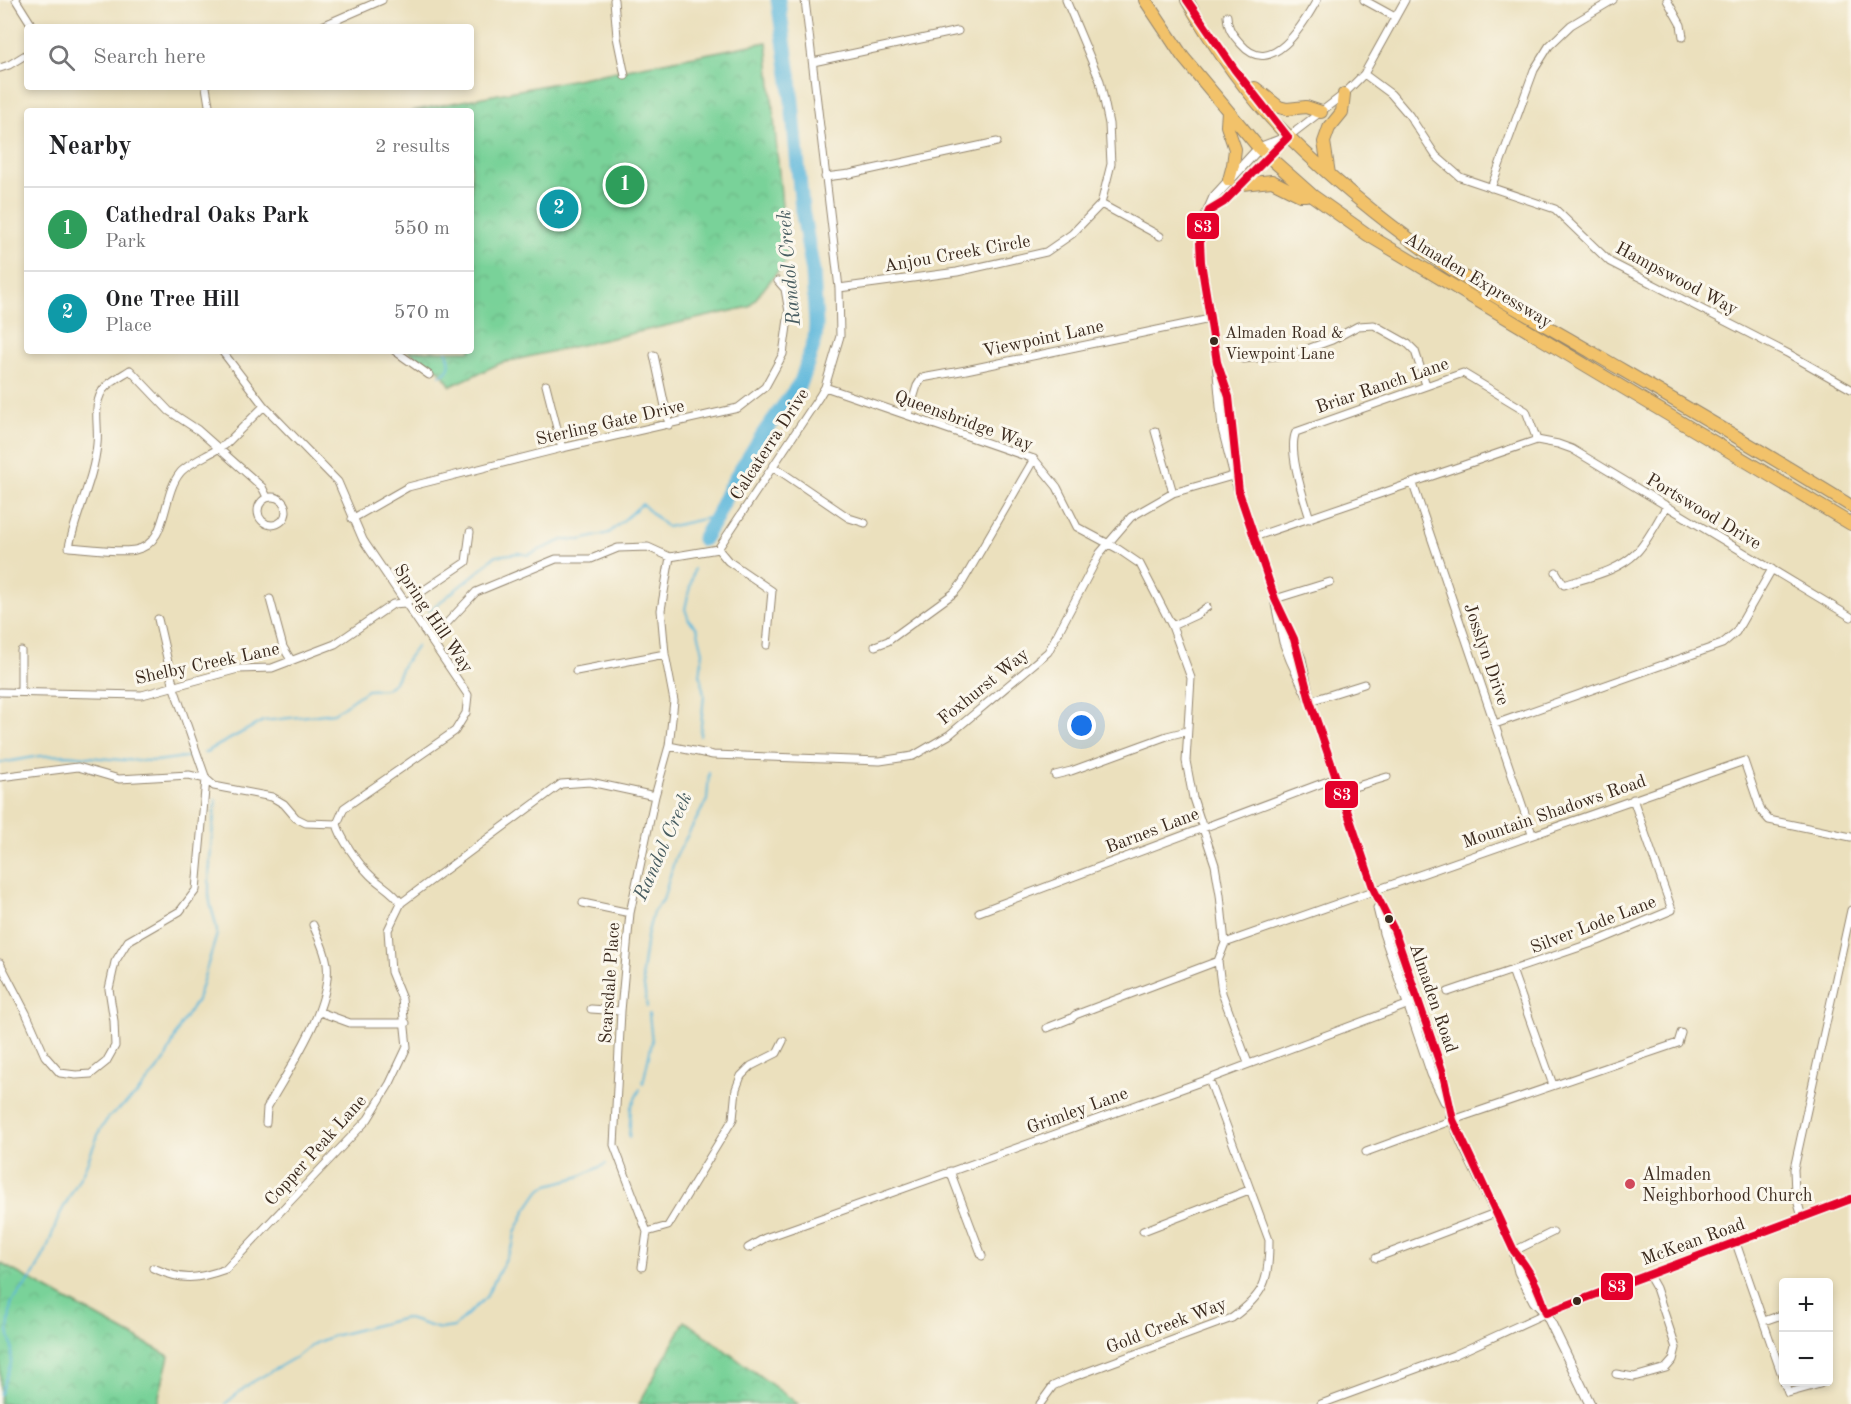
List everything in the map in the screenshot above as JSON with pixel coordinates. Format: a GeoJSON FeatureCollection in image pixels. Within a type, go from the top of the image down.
{"type":"FeatureCollection","features":[{"type":"Feature","properties":{"kind":"main road","name":"Almaden Expressway"},"geometry":{"type":"LineString","coordinates":[[1145,0],[1183,57],[1228,111],[1264,152],[1313,196],[1368,235],[1851,524]]}},
{"type":"Feature","properties":{"kind":"main road","name":"Almaden Expressway"},"geometry":{"type":"LineString","coordinates":[[1187,0],[1202,26],[1241,81],[1288,136],[1329,174],[1414,242],[1494,294],[1791,468],[1851,506]]}},
{"type":"Feature","properties":{"kind":"main road"},"geometry":{"type":"LineString","coordinates":[[1241,81],[1258,90],[1279,106],[1287,109],[1306,108],[1321,112]]}},
{"type":"Feature","properties":{"kind":"main road"},"geometry":{"type":"LineString","coordinates":[[1329,174],[1324,142],[1329,128],[1342,112],[1344,94]]}},
{"type":"Feature","properties":{"kind":"main road"},"geometry":{"type":"LineString","coordinates":[[1228,111],[1227,126],[1235,149],[1229,180]]}},
{"type":"Feature","properties":{"kind":"main road"},"geometry":{"type":"LineString","coordinates":[[1242,184],[1272,181],[1300,195],[1313,196]]}},
{"type":"Feature","properties":{"kind":"street"},"geometry":{"type":"LineString","coordinates":[[15,0],[31,24]]}},
{"type":"Feature","properties":{"kind":"street"},"geometry":{"type":"LineString","coordinates":[[327,24],[382,0]]}},
{"type":"Feature","properties":{"kind":"street"},"geometry":{"type":"LineString","coordinates":[[615,0],[617,37],[625,76]]}},
{"type":"Feature","properties":{"kind":"street","name":"Calcaterra Drive"},"geometry":{"type":"LineString","coordinates":[[718,549],[825,387],[840,336],[839,288],[806,0]]}},
{"type":"Feature","properties":{"kind":"street","name":"Anjou Creek Circle"},"geometry":{"type":"LineString","coordinates":[[839,288],[957,272],[1046,252],[1072,234],[1101,204],[1111,164],[1109,124],[1101,81],[1066,0]]}},
{"type":"Feature","properties":{"kind":"street"},"geometry":{"type":"LineString","coordinates":[[1227,16],[1229,31],[1248,52],[1259,57],[1266,56],[1296,34],[1317,0]]}},
{"type":"Feature","properties":{"kind":"street"},"geometry":{"type":"LineString","coordinates":[[1364,0],[1395,17]]}},
{"type":"Feature","properties":{"kind":"street"},"geometry":{"type":"LineString","coordinates":[[1288,136],[1344,94],[1364,74],[1405,0]]}},
{"type":"Feature","properties":{"kind":"street"},"geometry":{"type":"LineString","coordinates":[[1491,188],[1534,70],[1549,46],[1571,25],[1612,0]]}},
{"type":"Feature","properties":{"kind":"street"},"geometry":{"type":"LineString","coordinates":[[1667,0],[1681,25],[1683,37]]}},
{"type":"Feature","properties":{"kind":"street"},"geometry":{"type":"LineString","coordinates":[[813,62],[958,31]]}},
{"type":"Feature","properties":{"kind":"street"},"geometry":{"type":"LineString","coordinates":[[0,68],[24,56]]}},
{"type":"Feature","properties":{"kind":"street","name":"Hampswood Way"},"geometry":{"type":"LineString","coordinates":[[1364,74],[1381,85],[1400,103],[1436,156],[1460,177],[1555,209],[1610,262],[1789,354],[1851,389]]}},
{"type":"Feature","properties":{"kind":"street"},"geometry":{"type":"LineString","coordinates":[[206,90],[210,108]]}},
{"type":"Feature","properties":{"kind":"street","name":"Almaden Road"},"geometry":{"type":"LineString","coordinates":[[1288,136],[1229,180],[1214,197],[1205,218],[1200,242],[1201,262],[1217,362],[1223,429],[1239,492],[1275,599],[1294,639],[1310,701],[1374,890],[1384,933],[1413,1002],[1432,1074],[1453,1119],[1462,1145],[1514,1251],[1519,1272],[1534,1301],[1546,1313],[1590,1404]]}},
{"type":"Feature","properties":{"kind":"street"},"geometry":{"type":"LineString","coordinates":[[825,177],[850,174],[997,142]]}},
{"type":"Feature","properties":{"kind":"street","name":"Almaden Road"},"geometry":{"type":"LineString","coordinates":[[1209,210],[1224,202],[1242,184],[1264,152]]}},
{"type":"Feature","properties":{"kind":"street"},"geometry":{"type":"LineString","coordinates":[[1101,204],[1160,236]]}},
{"type":"Feature","properties":{"kind":"street","name":"Sterling Gate Drive"},"geometry":{"type":"LineString","coordinates":[[352,519],[408,487],[562,448],[738,408],[765,387],[783,354],[789,312],[786,289],[778,281]]}},
{"type":"Feature","properties":{"kind":"street","name":"Viewpoint Lane"},"geometry":{"type":"LineString","coordinates":[[908,415],[917,386],[922,378],[1210,319]]}},
{"type":"Feature","properties":{"kind":"street"},"geometry":{"type":"LineString","coordinates":[[1243,359],[1291,355],[1332,340],[1358,326],[1374,325],[1416,351],[1426,385]]}},
{"type":"Feature","properties":{"kind":"street","name":"Spring Hill Way"},"geometry":{"type":"LineString","coordinates":[[225,354],[264,406],[338,483],[363,540],[468,695],[466,713],[455,731],[344,808],[337,824]]}},
{"type":"Feature","properties":{"kind":"street"},"geometry":{"type":"LineString","coordinates":[[399,354],[429,375]]}},
{"type":"Feature","properties":{"kind":"street"},"geometry":{"type":"LineString","coordinates":[[654,355],[669,425]]}},
{"type":"Feature","properties":{"kind":"street"},"geometry":{"type":"LineString","coordinates":[[264,406],[225,445],[219,448],[180,472],[168,495],[160,529],[149,544],[135,550],[69,547],[98,443],[96,409],[101,391],[130,370],[169,411],[198,430],[219,448],[262,488],[267,497]]}},
{"type":"Feature","properties":{"kind":"street","name":"Briar Ranch Lane"},"geometry":{"type":"LineString","coordinates":[[1310,519],[1299,483],[1293,444],[1296,432],[1302,428],[1463,373],[1527,411],[1537,440]]}},
{"type":"Feature","properties":{"kind":"street"},"geometry":{"type":"LineString","coordinates":[[546,385],[562,448]]}},
{"type":"Feature","properties":{"kind":"street","name":"Queensbridge Way"},"geometry":{"type":"LineString","coordinates":[[825,387],[1034,459],[1057,487],[1077,527],[1140,564],[1172,626],[1191,678],[1186,761],[1193,798],[1215,865],[1225,943],[1218,962],[1222,993],[1248,1063]]}},
{"type":"Feature","properties":{"kind":"street"},"geometry":{"type":"LineString","coordinates":[[1155,431],[1173,493]]}},
{"type":"Feature","properties":{"kind":"street"},"geometry":{"type":"LineString","coordinates":[[1254,537],[1537,440]]}},
{"type":"Feature","properties":{"kind":"street","name":"Portswood Drive"},"geometry":{"type":"LineString","coordinates":[[1537,440],[1572,449],[1851,617]]}},
{"type":"Feature","properties":{"kind":"street"},"geometry":{"type":"LineString","coordinates":[[875,646],[888,641],[954,593],[1034,459]]}},
{"type":"Feature","properties":{"kind":"street"},"geometry":{"type":"LineString","coordinates":[[774,467],[849,518],[865,523]]}},
{"type":"Feature","properties":{"kind":"street","name":"Foxhurst Way"},"geometry":{"type":"LineString","coordinates":[[669,746],[714,755],[880,761],[913,756],[949,735],[1048,652],[1100,553],[1131,517],[1173,493],[1236,475]]}},
{"type":"Feature","properties":{"kind":"street","name":"Josslyn Drive"},"geometry":{"type":"LineString","coordinates":[[1413,484],[1532,834]]}},
{"type":"Feature","properties":{"kind":"street"},"geometry":{"type":"LineString","coordinates":[[267,497],[280,499],[286,506],[284,519],[276,525],[267,524],[259,518],[258,508],[267,497]]}},
{"type":"Feature","properties":{"kind":"street"},"geometry":{"type":"LineString","coordinates":[[1556,572],[1564,585],[1626,562],[1638,552],[1667,506]]}},
{"type":"Feature","properties":{"kind":"street","name":"Shelby Creek Lane"},"geometry":{"type":"LineString","coordinates":[[0,692],[142,696],[238,669],[272,668],[334,644],[393,604],[405,603],[466,562],[470,532]]}},
{"type":"Feature","properties":{"kind":"street"},"geometry":{"type":"LineString","coordinates":[[432,639],[476,592],[556,559],[591,559],[618,548],[648,547],[670,557],[718,549],[728,561],[772,591],[767,645]]}},
{"type":"Feature","properties":{"kind":"street","name":"Scarsdale Place"},"geometry":{"type":"LineString","coordinates":[[647,1232],[614,1145],[621,1011],[630,914],[655,796],[669,746],[674,701],[665,654],[661,610],[670,557]]}},
{"type":"Feature","properties":{"kind":"street"},"geometry":{"type":"LineString","coordinates":[[1495,724],[1722,644],[1736,632],[1772,569]]}},
{"type":"Feature","properties":{"kind":"street"},"geometry":{"type":"LineString","coordinates":[[1275,599],[1330,582]]}},
{"type":"Feature","properties":{"kind":"street"},"geometry":{"type":"LineString","coordinates":[[270,599],[283,647],[291,660]]}},
{"type":"Feature","properties":{"kind":"street"},"geometry":{"type":"LineString","coordinates":[[1172,626],[1207,607]]}},
{"type":"Feature","properties":{"kind":"street"},"geometry":{"type":"LineString","coordinates":[[0,963],[45,1056],[60,1072],[76,1075],[91,1074],[106,1062],[115,1046],[109,989],[115,962],[128,941],[180,911],[196,890],[206,779],[174,688],[158,620]]}},
{"type":"Feature","properties":{"kind":"street"},"geometry":{"type":"LineString","coordinates":[[21,651],[21,691]]}},
{"type":"Feature","properties":{"kind":"street"},"geometry":{"type":"LineString","coordinates":[[576,671],[665,654]]}},
{"type":"Feature","properties":{"kind":"street"},"geometry":{"type":"LineString","coordinates":[[1310,701],[1364,684]]}},
{"type":"Feature","properties":{"kind":"street"},"geometry":{"type":"LineString","coordinates":[[1055,775],[1187,731]]}},
{"type":"Feature","properties":{"kind":"street","name":"Mountain Shadows Road"},"geometry":{"type":"LineString","coordinates":[[1225,943],[1744,761],[1761,811],[1769,820],[1851,837]]}},
{"type":"Feature","properties":{"kind":"street"},"geometry":{"type":"LineString","coordinates":[[0,777],[78,767],[119,779],[189,775],[206,779],[214,786],[272,797],[284,804],[296,818],[306,823],[337,824],[340,834],[370,875],[395,894],[401,903]]}},
{"type":"Feature","properties":{"kind":"street"},"geometry":{"type":"LineString","coordinates":[[1341,791],[1387,777]]}},
{"type":"Feature","properties":{"kind":"street","name":"Barnes Lane"},"geometry":{"type":"LineString","coordinates":[[979,912],[1336,778]]}},
{"type":"Feature","properties":{"kind":"street","name":"Copper Peak Lane"},"geometry":{"type":"LineString","coordinates":[[153,1268],[176,1278],[205,1277],[226,1269],[368,1119],[390,1083],[407,1047],[402,999],[391,972],[387,930],[401,903],[561,784],[590,782],[655,796]]}},
{"type":"Feature","properties":{"kind":"street","name":"Silver Lode Lane"},"geometry":{"type":"LineString","coordinates":[[1448,992],[1598,940],[1672,910],[1633,799]]}},
{"type":"Feature","properties":{"kind":"street"},"geometry":{"type":"LineString","coordinates":[[583,903],[630,914]]}},
{"type":"Feature","properties":{"kind":"street"},"geometry":{"type":"LineString","coordinates":[[1802,1217],[1795,1193],[1794,1169],[1851,910]]}},
{"type":"Feature","properties":{"kind":"street"},"geometry":{"type":"LineString","coordinates":[[266,1123],[267,1108],[320,1012],[327,965],[323,947],[313,925]]}},
{"type":"Feature","properties":{"kind":"street"},"geometry":{"type":"LineString","coordinates":[[1047,1028],[1075,1015],[1218,962]]}},
{"type":"Feature","properties":{"kind":"street"},"geometry":{"type":"LineString","coordinates":[[1512,970],[1553,1085]]}},
{"type":"Feature","properties":{"kind":"street","name":"Grimley Lane"},"geometry":{"type":"LineString","coordinates":[[748,1248],[765,1238],[1209,1079],[1413,1002]]}},
{"type":"Feature","properties":{"kind":"street"},"geometry":{"type":"LineString","coordinates":[[591,1009],[621,1011]]}},
{"type":"Feature","properties":{"kind":"street"},"geometry":{"type":"LineString","coordinates":[[320,1012],[350,1023],[406,1023]]}},
{"type":"Feature","properties":{"kind":"street"},"geometry":{"type":"LineString","coordinates":[[1366,1152],[1453,1119],[1678,1043],[1681,1033]]}},
{"type":"Feature","properties":{"kind":"street"},"geometry":{"type":"LineString","coordinates":[[642,1267],[647,1232],[668,1226],[733,1119],[736,1089],[741,1076],[751,1066],[777,1053],[783,1041]]}},
{"type":"Feature","properties":{"kind":"street","name":"Gold Creek Way"},"geometry":{"type":"LineString","coordinates":[[1040,1404],[1053,1386],[1072,1377],[1232,1318],[1250,1304],[1264,1286],[1269,1262],[1269,1240],[1209,1079]]}},
{"type":"Feature","properties":{"kind":"street"},"geometry":{"type":"LineString","coordinates":[[950,1171],[982,1256]]}},
{"type":"Feature","properties":{"kind":"street"},"geometry":{"type":"LineString","coordinates":[[1143,1231],[1249,1190]]}},
{"type":"Feature","properties":{"kind":"street","name":"McKean Road"},"geometry":{"type":"LineString","coordinates":[[1546,1313],[1648,1274],[1736,1244],[1851,1199]]}},
{"type":"Feature","properties":{"kind":"street"},"geometry":{"type":"LineString","coordinates":[[1376,1258],[1495,1213]]}},
{"type":"Feature","properties":{"kind":"street"},"geometry":{"type":"LineString","coordinates":[[1514,1251],[1553,1232]]}},
{"type":"Feature","properties":{"kind":"street"},"geometry":{"type":"LineString","coordinates":[[1736,1244],[1779,1366]]}},
{"type":"Feature","properties":{"kind":"street"},"geometry":{"type":"LineString","coordinates":[[1616,1374],[1634,1377],[1666,1368],[1673,1360],[1676,1348],[1656,1288],[1648,1274]]}},
{"type":"Feature","properties":{"kind":"street"},"geometry":{"type":"LineString","coordinates":[[1320,1404],[1454,1355],[1546,1313]]}},
{"type":"Feature","properties":{"kind":"street"},"geometry":{"type":"LineString","coordinates":[[1764,1321],[1779,1316]]}},
{"type":"Feature","properties":{"kind":"street"},"geometry":{"type":"LineString","coordinates":[[1786,1386],[1788,1393],[1813,1386]]}},
{"type":"Feature","properties":{"kind":"green space"},"geometry":{"type":"Polygon","coordinates":[[[767,42],[787,260],[749,307],[501,363],[451,386],[440,371],[413,354],[474,354],[474,108],[426,108],[767,42]]]}},
{"type":"Feature","properties":{"kind":"green space"},"geometry":{"type":"Polygon","coordinates":[[[0,1263],[169,1356],[157,1404],[0,1404],[0,1263]]]}},
{"type":"Feature","properties":{"kind":"green space"},"geometry":{"type":"Polygon","coordinates":[[[685,1321],[798,1404],[639,1404],[685,1321]]]}},
{"type":"Feature","properties":{"kind":"waterway","name":"Randol Creek"},"geometry":{"type":"LineString","coordinates":[[703,539],[717,516],[729,489],[764,433],[801,382],[815,339],[813,272],[802,209],[790,81],[778,0]]}},
{"type":"Feature","properties":{"kind":"waterway"},"geometry":{"type":"LineString","coordinates":[[440,375],[447,371],[449,365],[447,354]]}},
{"type":"Feature","properties":{"kind":"waterway"},"geometry":{"type":"LineString","coordinates":[[429,611],[495,556],[519,553],[528,555],[563,540],[581,540],[609,533],[642,504],[667,527],[717,516]]}},
{"type":"Feature","properties":{"kind":"waterway","name":"Randol Creek"},"geometry":{"type":"LineString","coordinates":[[694,569],[685,609],[689,620],[697,628],[703,652],[700,675],[704,695],[700,736]]}},
{"type":"Feature","properties":{"kind":"waterway"},"geometry":{"type":"LineString","coordinates":[[204,753],[263,721],[334,713],[367,690],[386,689],[395,682],[403,665],[417,646]]}},
{"type":"Feature","properties":{"kind":"waterway"},"geometry":{"type":"LineString","coordinates":[[0,763],[40,756],[67,755],[156,761],[193,756]]}},
{"type":"Feature","properties":{"kind":"waterway","name":"Randol Creek"},"geometry":{"type":"LineString","coordinates":[[647,1007],[642,973],[653,912],[663,900],[675,858],[707,800],[709,772]]}},
{"type":"Feature","properties":{"kind":"waterway"},"geometry":{"type":"LineString","coordinates":[[0,1394],[11,1363],[12,1348],[8,1331],[11,1304],[34,1274],[46,1251],[59,1216],[85,1168],[100,1130],[108,1118],[136,1095],[165,1060],[180,1026],[197,1000],[217,934],[209,893],[216,800]]}},
{"type":"Feature","properties":{"kind":"waterway","name":"Randol Creek"},"geometry":{"type":"LineString","coordinates":[[643,1083],[652,1042],[649,1014]]}},
{"type":"Feature","properties":{"kind":"waterway","name":"Randol Creek"},"geometry":{"type":"LineString","coordinates":[[629,1138],[631,1107],[640,1089]]}},
{"type":"Feature","properties":{"kind":"waterway","name":"Randol Creek"},"geometry":{"type":"LineString","coordinates":[[225,1404],[249,1384],[296,1357],[313,1344],[333,1336],[405,1318],[440,1329],[454,1327],[486,1297],[513,1245],[515,1233],[526,1210],[539,1191],[548,1185],[578,1177],[606,1164]]}},
{"type":"Feature","properties":{"kind":"transit line","name":"83"},"geometry":{"type":"LineString","coordinates":[[1187,0],[1235,70],[1288,137],[1224,202],[1209,211],[1200,242],[1201,262],[1217,362],[1229,397],[1239,492],[1275,599],[1294,639],[1310,701],[1374,890],[1394,930],[1442,1070],[1453,1120],[1514,1251],[1534,1280],[1546,1313],[1851,1199]]}},
{"type":"Feature","properties":{"kind":"place","name":"Cathedral Oaks Park"},"geometry":{"type":"Point","coordinates":[625,185]}},
{"type":"Feature","properties":{"kind":"place","name":"One Tree Hill"},"geometry":{"type":"Point","coordinates":[559,209]}},
{"type":"Feature","properties":{"kind":"place","name":"Almaden Road & Viewpoint Lane"},"geometry":{"type":"Point","coordinates":[1214,341]}},
{"type":"Feature","properties":{"kind":"place","name":"Almaden Neighborhood Church"},"geometry":{"type":"Point","coordinates":[1630,1184]}}]}
